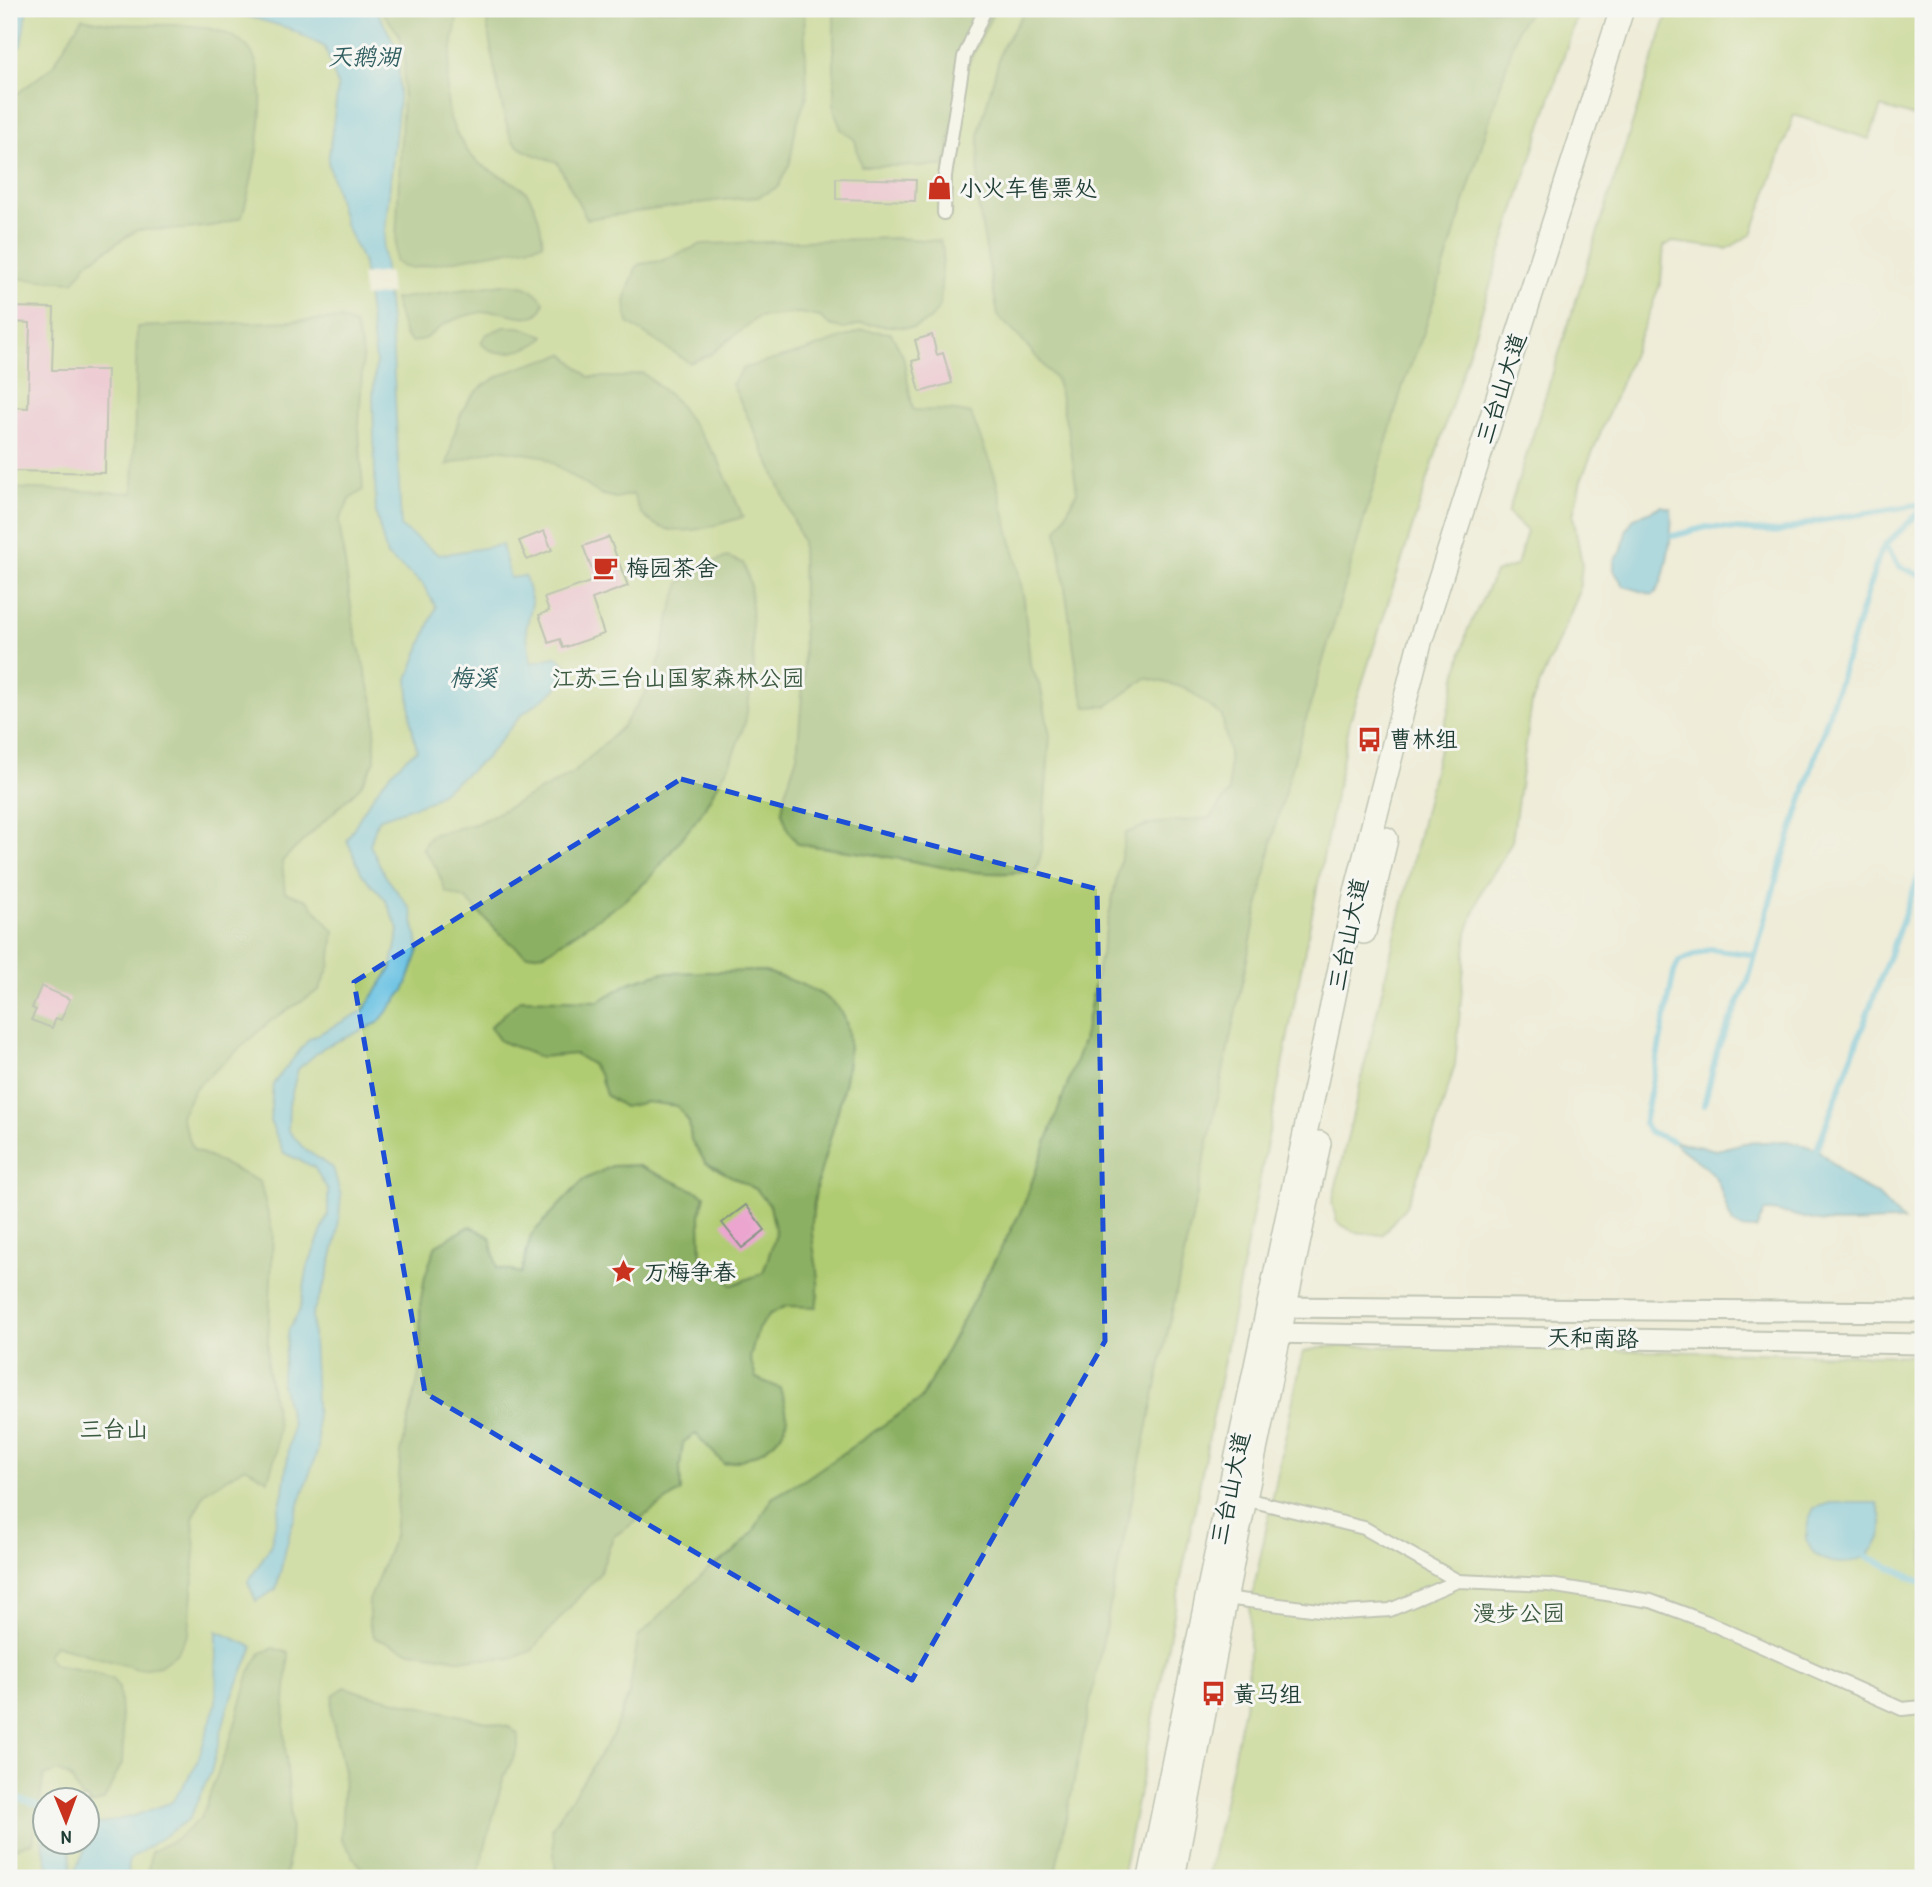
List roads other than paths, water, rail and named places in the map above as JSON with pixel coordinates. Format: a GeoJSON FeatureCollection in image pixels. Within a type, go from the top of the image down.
{"type":"FeatureCollection","features":[{"type":"Feature","properties":{"kind":"main road","name":"三台山大道"},"geometry":{"type":"LineString","coordinates":[[1150,1878],[1272,1333],[1356,892],[1420,642],[1622,9]]}},
{"type":"Feature","properties":{"kind":"main road","name":"三台山大道"},"geometry":{"type":"LineString","coordinates":[[1277,1308],[1368,912],[1435,637],[1636,9]]}},
{"type":"Feature","properties":{"kind":"main road","name":"三台山大道"},"geometry":{"type":"LineString","coordinates":[[1173,1878],[1245,1499],[1272,1333]]}},
{"type":"Feature","properties":{"kind":"street"},"geometry":{"type":"LineString","coordinates":[[943,213],[964,57],[985,9]]}},
{"type":"Feature","properties":{"kind":"street","name":"天和南路"},"geometry":{"type":"LineString","coordinates":[[1277,1308],[1923,1312]]}},
{"type":"Feature","properties":{"kind":"street","name":"天和南路"},"geometry":{"type":"LineString","coordinates":[[1272,1333],[1923,1344]]}},
{"type":"Feature","properties":{"kind":"street"},"geometry":{"type":"LineString","coordinates":[[1245,1499],[1364,1528],[1458,1581]]}},
{"type":"Feature","properties":{"kind":"street"},"geometry":{"type":"LineString","coordinates":[[1225,1598],[1343,1613],[1390,1610],[1458,1581],[1549,1584],[1651,1601],[1707,1622],[1902,1709],[1923,1707]]}},
{"type":"Feature","properties":{"kind":"water"},"geometry":{"type":"Polygon","coordinates":[[[9,9],[27,9],[21,45],[9,60],[9,9]]]}},
{"type":"Feature","properties":{"kind":"water"},"geometry":{"type":"Polygon","coordinates":[[[223,9],[376,9],[399,52],[399,100],[383,249],[393,355],[401,527],[439,555],[502,545],[510,578],[525,576],[532,603],[526,629],[531,663],[557,656],[569,669],[555,690],[521,715],[485,759],[430,801],[378,819],[370,845],[384,874],[411,910],[419,950],[405,989],[378,1023],[324,1047],[298,1069],[289,1104],[288,1130],[304,1149],[333,1168],[341,1196],[337,1237],[326,1281],[312,1314],[318,1449],[291,1528],[276,1589],[256,1601],[248,1582],[270,1547],[283,1492],[292,1425],[281,1380],[289,1329],[300,1310],[308,1266],[328,1215],[328,1190],[314,1167],[284,1153],[270,1121],[273,1084],[309,1039],[363,1011],[391,969],[399,930],[385,899],[362,874],[347,840],[386,779],[417,750],[411,723],[408,679],[436,607],[422,583],[387,556],[376,513],[373,397],[376,362],[363,262],[345,224],[328,162],[338,87],[325,47],[288,28],[223,9]]]}},
{"type":"Feature","properties":{"kind":"water"},"geometry":{"type":"Polygon","coordinates":[[[1662,506],[1671,509],[1670,541],[1662,580],[1653,595],[1624,586],[1614,571],[1614,560],[1622,550],[1626,531],[1634,518],[1662,506]]]}},
{"type":"Feature","properties":{"kind":"water"},"geometry":{"type":"Polygon","coordinates":[[[1672,1141],[1716,1150],[1744,1143],[1788,1141],[1817,1149],[1853,1182],[1878,1195],[1903,1221],[1835,1223],[1765,1211],[1756,1229],[1739,1227],[1732,1220],[1715,1177],[1672,1141]]]}},
{"type":"Feature","properties":{"kind":"water"},"geometry":{"type":"Polygon","coordinates":[[[1830,1503],[1877,1503],[1882,1528],[1875,1547],[1861,1558],[1843,1563],[1825,1560],[1812,1550],[1807,1533],[1814,1508],[1830,1503]]]}},
{"type":"Feature","properties":{"kind":"water"},"geometry":{"type":"Polygon","coordinates":[[[217,1631],[253,1647],[228,1706],[211,1772],[189,1819],[129,1860],[128,1878],[50,1878],[45,1856],[71,1856],[72,1876],[82,1856],[102,1856],[102,1823],[134,1816],[172,1802],[196,1766],[216,1704],[217,1631]]]}},
{"type":"Feature","properties":{"kind":"waterway"},"geometry":{"type":"LineString","coordinates":[[1673,536],[1707,527],[1779,532],[1817,521],[1923,504]]}},
{"type":"Feature","properties":{"kind":"waterway"},"geometry":{"type":"LineString","coordinates":[[1704,1105],[1718,1048],[1748,981],[1777,877],[1879,556],[1885,545],[1923,509]]}},
{"type":"Feature","properties":{"kind":"waterway"},"geometry":{"type":"LineString","coordinates":[[1885,545],[1899,566],[1923,577]]}},
{"type":"Feature","properties":{"kind":"waterway"},"geometry":{"type":"LineString","coordinates":[[1817,1149],[1923,865]]}},
{"type":"Feature","properties":{"kind":"waterway"},"geometry":{"type":"LineString","coordinates":[[1672,1141],[1650,1132],[1644,1124],[1674,972],[1679,961],[1710,949],[1755,955]]}},
{"type":"Feature","properties":{"kind":"waterway"},"geometry":{"type":"LineString","coordinates":[[1866,1556],[1923,1583]]}},
{"type":"Feature","properties":{"kind":"waterway"},"geometry":{"type":"LineString","coordinates":[[9,1795],[32,1803]]}},
{"type":"Feature","properties":{"kind":"place","name":"小火车售票处"},"geometry":{"type":"Point","coordinates":[939,188]}},
{"type":"Feature","properties":{"kind":"place","name":"梅园茶舍"},"geometry":{"type":"Point","coordinates":[606,568]}},
{"type":"Feature","properties":{"kind":"place","name":"曹林组"},"geometry":{"type":"Point","coordinates":[1369,739]}},
{"type":"Feature","properties":{"kind":"place","name":"万梅争春"},"geometry":{"type":"Point","coordinates":[624,1272]}},
{"type":"Feature","properties":{"kind":"place","name":"黄马组"},"geometry":{"type":"Point","coordinates":[1213,1694]}},
{"type":"Feature","properties":{"kind":"water label","name":"天鹅湖"},"geometry":{"type":"Point","coordinates":[364,57]}},
{"type":"Feature","properties":{"kind":"water label","name":"梅溪"},"geometry":{"type":"Point","coordinates":[473,678]}},
{"type":"Feature","properties":{"kind":"park label","name":"江苏三台山国家森林公园"},"geometry":{"type":"Point","coordinates":[678,678]}},
{"type":"Feature","properties":{"kind":"park label","name":"三台山"},"geometry":{"type":"Point","coordinates":[114,1429]}},
{"type":"Feature","properties":{"kind":"park label","name":"漫步公园"},"geometry":{"type":"Point","coordinates":[1519,1613]}}]}
